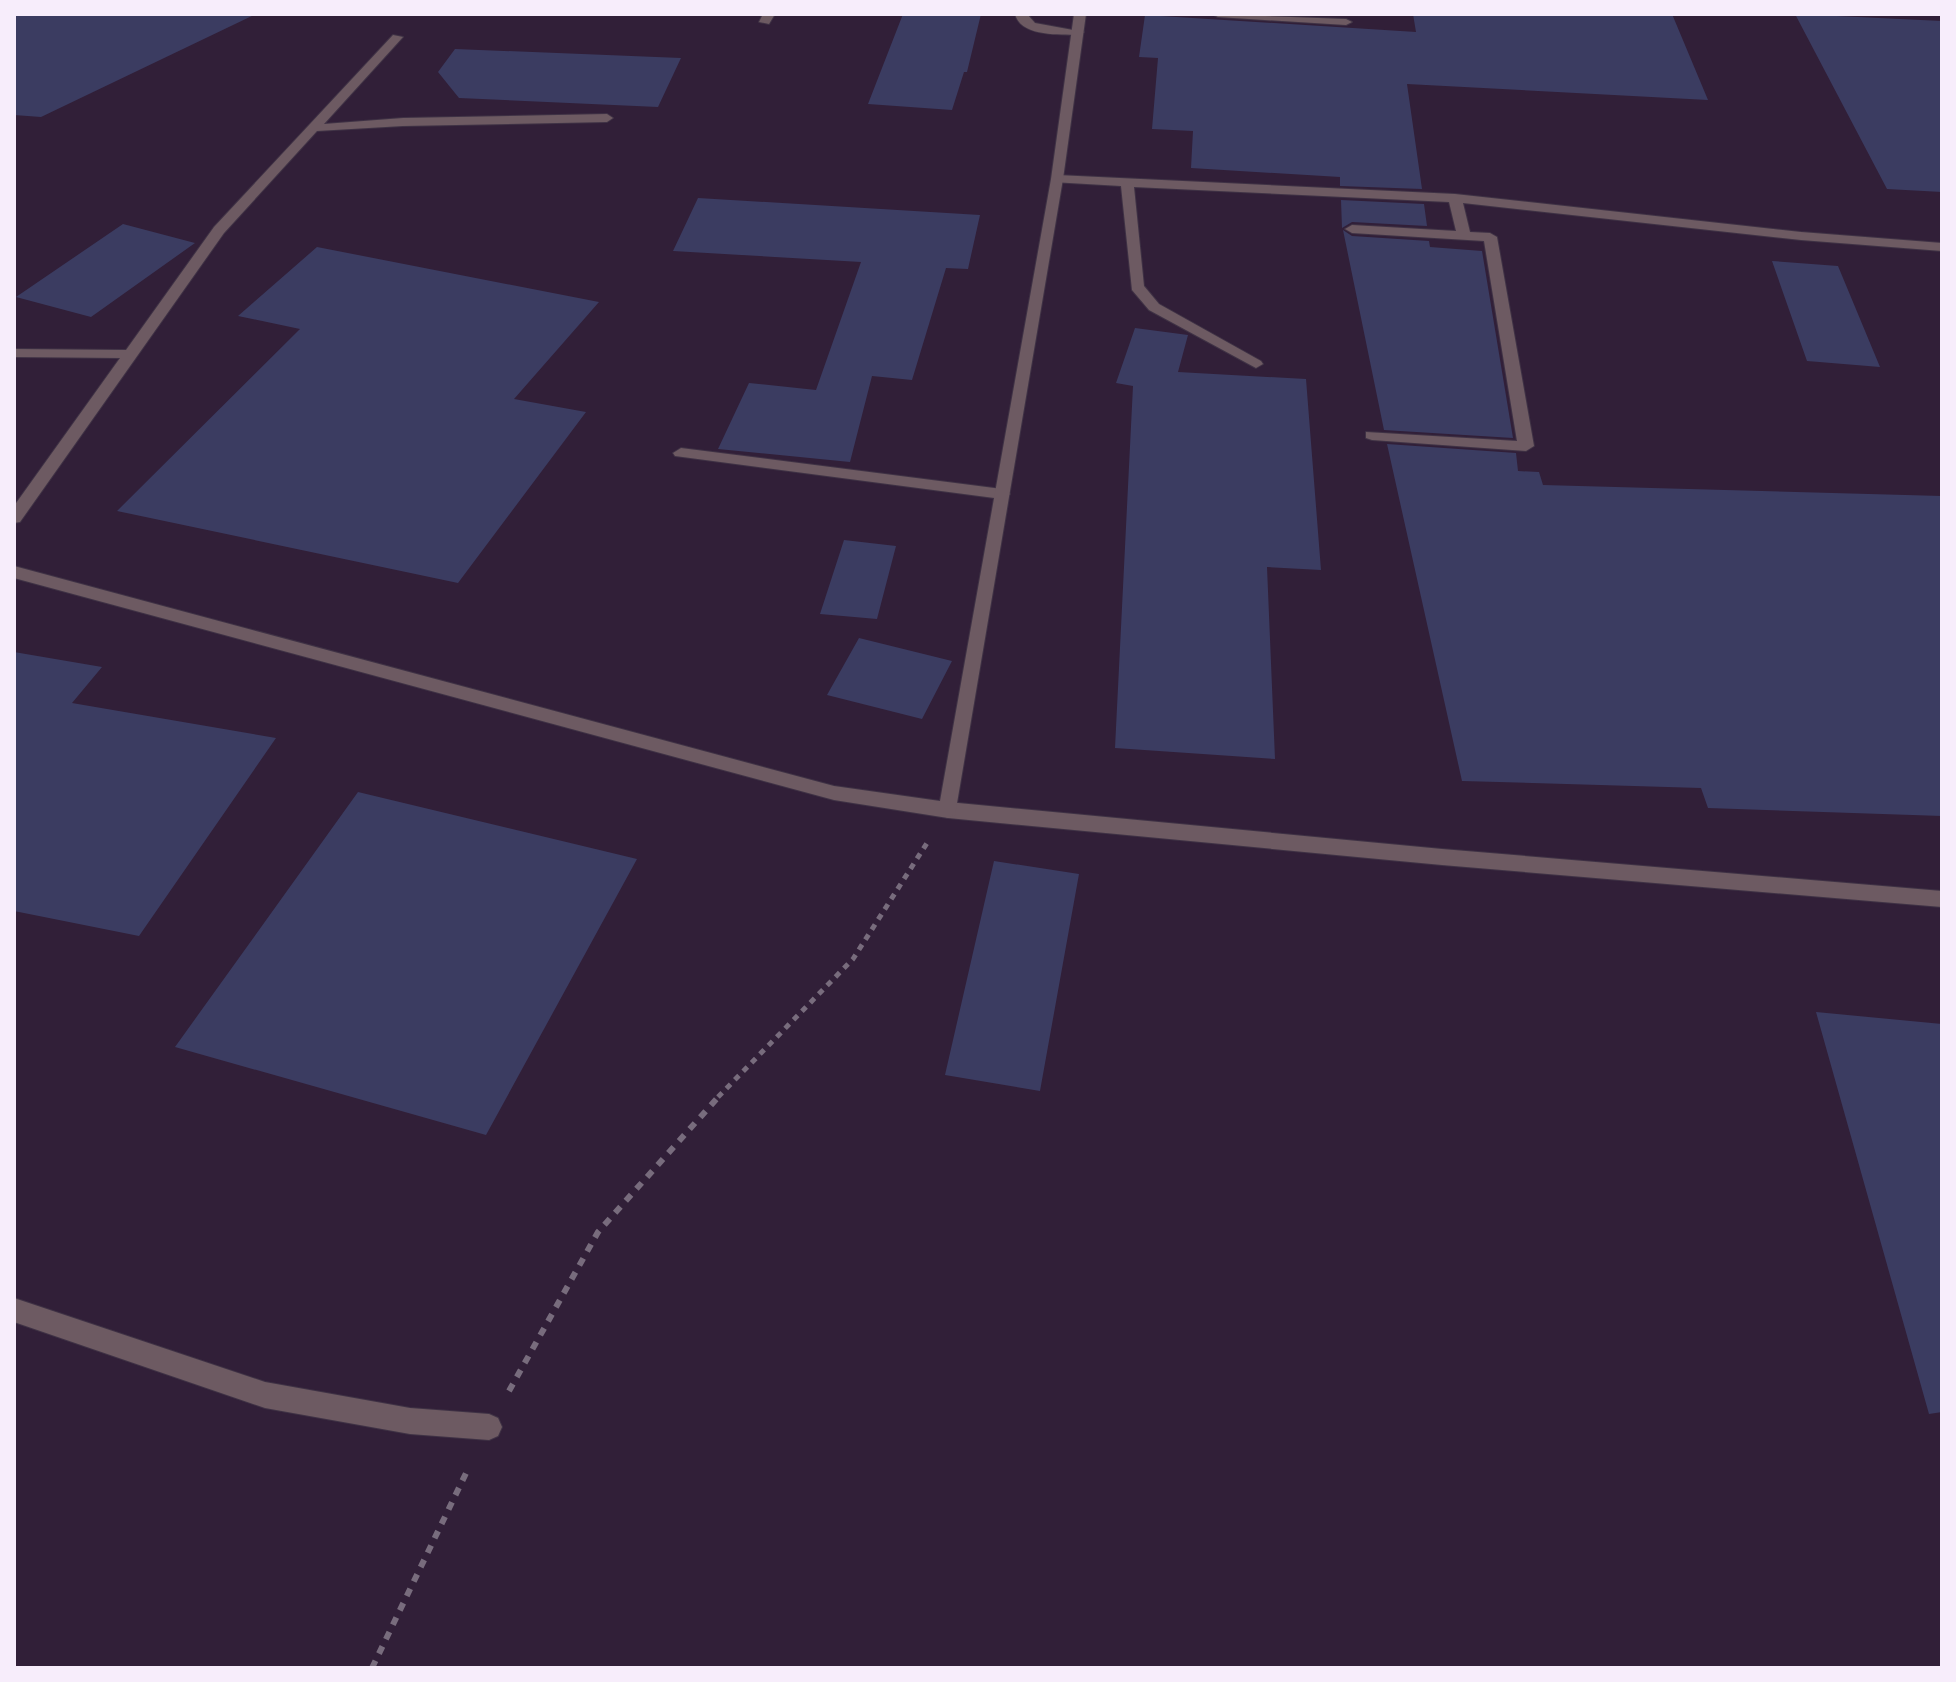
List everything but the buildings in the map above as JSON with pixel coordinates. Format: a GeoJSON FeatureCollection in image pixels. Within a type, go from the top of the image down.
{"type":"FeatureCollection","features":[{"type":"Feature","properties":{"kind":"street"},"geometry":{"type":"LineString","coordinates":[[1021,14],[1022,20],[1031,26],[1078,32]]}},
{"type":"Feature","properties":{"kind":"street"},"geometry":{"type":"LineString","coordinates":[[948,810],[1057,179],[1080,14]]}},
{"type":"Feature","properties":{"kind":"street"},"geometry":{"type":"LineString","coordinates":[[1218,14],[1346,22]]}},
{"type":"Feature","properties":{"kind":"street"},"geometry":{"type":"LineString","coordinates":[[14,518],[219,230],[397,37]]}},
{"type":"Feature","properties":{"kind":"street"},"geometry":{"type":"LineString","coordinates":[[313,128],[403,122],[607,118]]}},
{"type":"Feature","properties":{"kind":"street"},"geometry":{"type":"LineString","coordinates":[[1057,179],[1455,198],[1801,236],[1942,247]]}},
{"type":"Feature","properties":{"kind":"street"},"geometry":{"type":"LineString","coordinates":[[1127,182],[1137,287],[1154,307],[1256,364]]}},
{"type":"Feature","properties":{"kind":"street"},"geometry":{"type":"LineString","coordinates":[[1455,198],[1464,236]]}},
{"type":"Feature","properties":{"kind":"street"},"geometry":{"type":"LineString","coordinates":[[1352,229],[1490,237],[1526,446],[1372,435]]}},
{"type":"Feature","properties":{"kind":"street"},"geometry":{"type":"LineString","coordinates":[[14,353],[131,354]]}},
{"type":"Feature","properties":{"kind":"street"},"geometry":{"type":"LineString","coordinates":[[681,453],[1002,494]]}},
{"type":"Feature","properties":{"kind":"street"},"geometry":{"type":"LineString","coordinates":[[14,572],[834,793],[948,810],[1458,859],[1942,899]]}},
{"type":"Feature","properties":{"kind":"street"},"geometry":{"type":"LineString","coordinates":[[14,1310],[265,1395],[410,1421],[489,1427]]}},
{"type":"Feature","properties":{"kind":"path"},"geometry":{"type":"LineString","coordinates":[[372,1668],[489,1427],[598,1232],[751,1060],[853,959],[948,810]]}},
{"type":"Feature","properties":{"kind":"shaded area"},"geometry":{"type":"Polygon","coordinates":[[[14,14],[1942,14],[1942,1668],[14,1668],[14,14]]]}}]}
